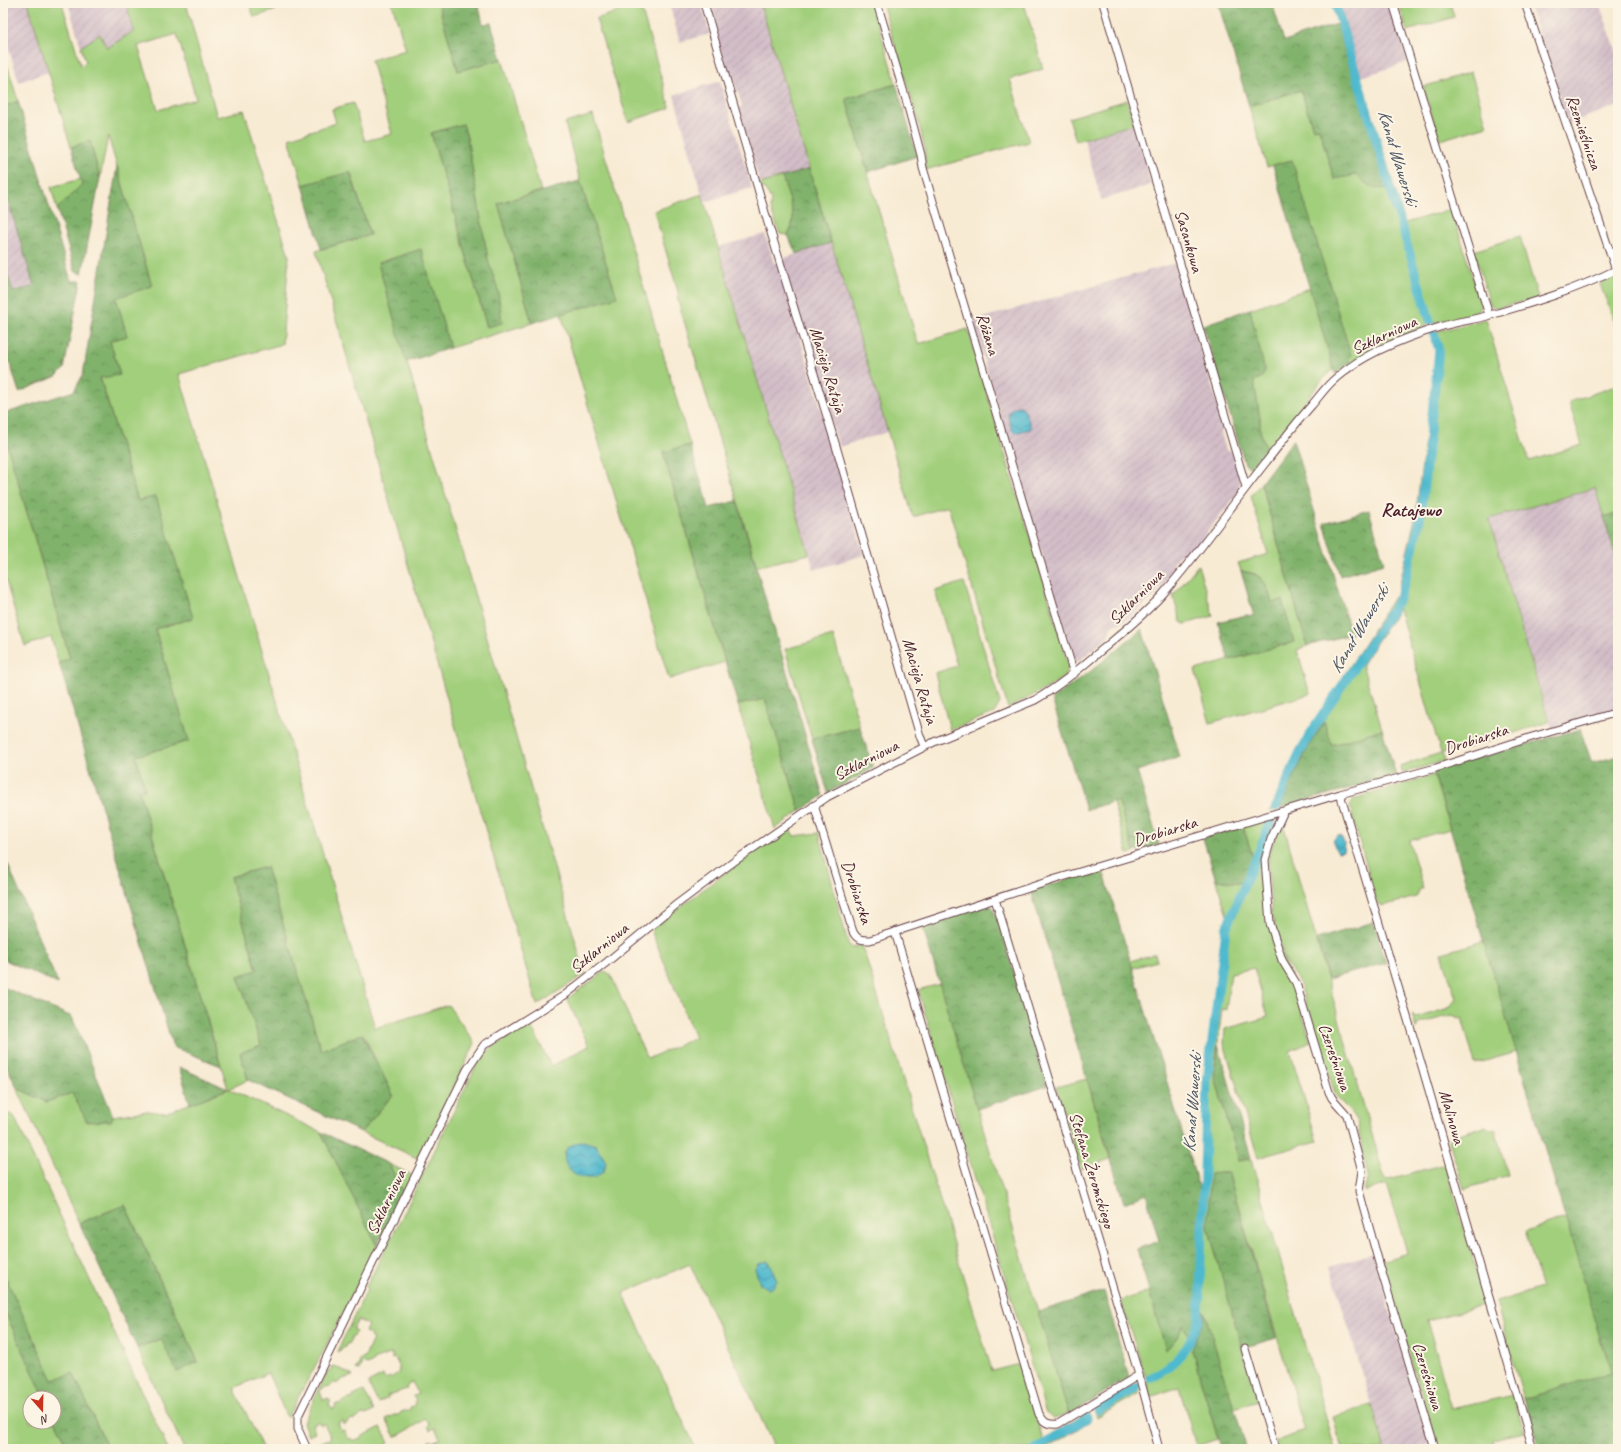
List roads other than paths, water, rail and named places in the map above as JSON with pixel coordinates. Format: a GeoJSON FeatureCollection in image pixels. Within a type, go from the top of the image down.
{"type":"FeatureCollection","features":[{"type":"Feature","properties":{"kind":"street","name":"Macieja Rataja"},"geometry":{"type":"LineString","coordinates":[[704,3],[924,746]]}},
{"type":"Feature","properties":{"kind":"street","name":"Różana"},"geometry":{"type":"LineString","coordinates":[[877,3],[922,155],[923,168],[927,183],[1074,674]]}},
{"type":"Feature","properties":{"kind":"street","name":"Sasankowa"},"geometry":{"type":"LineString","coordinates":[[1103,3],[1246,487]]}},
{"type":"Feature","properties":{"kind":"street"},"geometry":{"type":"LineString","coordinates":[[1393,3],[1489,315]]}},
{"type":"Feature","properties":{"kind":"street","name":"Rzemieślnicza"},"geometry":{"type":"LineString","coordinates":[[1524,3],[1617,269]]}},
{"type":"Feature","properties":{"kind":"street","name":"Szklarniowa"},"geometry":{"type":"LineString","coordinates":[[307,1449],[298,1429],[298,1416],[467,1070],[484,1045],[565,995],[677,904],[814,805],[924,746],[1034,700],[1049,692],[1074,674],[1120,635],[1160,597],[1181,573],[1292,428],[1326,388],[1352,366],[1370,354],[1441,326],[1540,301],[1595,280],[1617,269]]}},
{"type":"Feature","properties":{"kind":"street","name":"Drobiarska"},"geometry":{"type":"LineString","coordinates":[[814,805],[856,937],[859,940],[870,940],[1056,879],[1340,794],[1436,768],[1532,737],[1618,712]]}},
{"type":"Feature","properties":{"kind":"street","name":"Malinowa"},"geometry":{"type":"LineString","coordinates":[[1340,794],[1533,1449]]}},
{"type":"Feature","properties":{"kind":"street","name":"Czereśniowa"},"geometry":{"type":"LineString","coordinates":[[1284,811],[1271,839],[1265,860],[1270,922],[1282,960],[1296,983],[1329,1092],[1332,1098],[1347,1115],[1362,1171],[1359,1191],[1435,1449]]}},
{"type":"Feature","properties":{"kind":"street","name":"Stefana Żeromskiego"},"geometry":{"type":"LineString","coordinates":[[995,899],[1139,1375],[1159,1449]]}},
{"type":"Feature","properties":{"kind":"street"},"geometry":{"type":"LineString","coordinates":[[896,932],[1039,1414],[1044,1421],[1050,1425],[1058,1424],[1139,1375]]}},
{"type":"Feature","properties":{"kind":"street"},"geometry":{"type":"LineString","coordinates":[[1245,1349],[1275,1449]]}},
{"type":"Feature","properties":{"kind":"water"},"geometry":{"type":"Polygon","coordinates":[[[1021,406],[1025,411],[1031,427],[1030,429],[1015,433],[1012,430],[1008,417],[1011,409],[1021,406]]]}},
{"type":"Feature","properties":{"kind":"water"},"geometry":{"type":"Polygon","coordinates":[[[1337,836],[1341,836],[1344,843],[1343,851],[1338,852],[1334,846],[1334,839],[1337,836]]]}},
{"type":"Feature","properties":{"kind":"water"},"geometry":{"type":"Polygon","coordinates":[[[583,1141],[596,1145],[606,1162],[604,1171],[595,1178],[579,1177],[575,1175],[569,1170],[565,1162],[567,1148],[573,1144],[583,1141]]]}},
{"type":"Feature","properties":{"kind":"water"},"geometry":{"type":"Polygon","coordinates":[[[767,1261],[770,1263],[777,1281],[773,1287],[768,1289],[760,1284],[755,1269],[758,1264],[767,1261]]]}},
{"type":"Feature","properties":{"kind":"waterway","name":"Kanał Wawerski"},"geometry":{"type":"LineString","coordinates":[[1335,3],[1430,321]]}},
{"type":"Feature","properties":{"kind":"waterway","name":"Kanał Wawerski"},"geometry":{"type":"LineString","coordinates":[[1276,807],[1298,756],[1312,731],[1397,603],[1404,586],[1420,520],[1439,350],[1434,334]]}},
{"type":"Feature","properties":{"kind":"waterway","name":"Kanał Wawerski"},"geometry":{"type":"LineString","coordinates":[[1150,1378],[1168,1367],[1181,1355],[1191,1340],[1199,1320],[1207,1081],[1226,929],[1272,820]]}},
{"type":"Feature","properties":{"kind":"waterway","name":"Kanał Wawerski"},"geometry":{"type":"LineString","coordinates":[[1098,1411],[1137,1387]]}},
{"type":"Feature","properties":{"kind":"waterway","name":"Kanał Wawerski"},"geometry":{"type":"LineString","coordinates":[[1036,1449],[1087,1418]]}},
{"type":"Feature","properties":{"kind":"district","name":"Ratajewo"},"geometry":{"type":"Point","coordinates":[1411,510]}}]}
